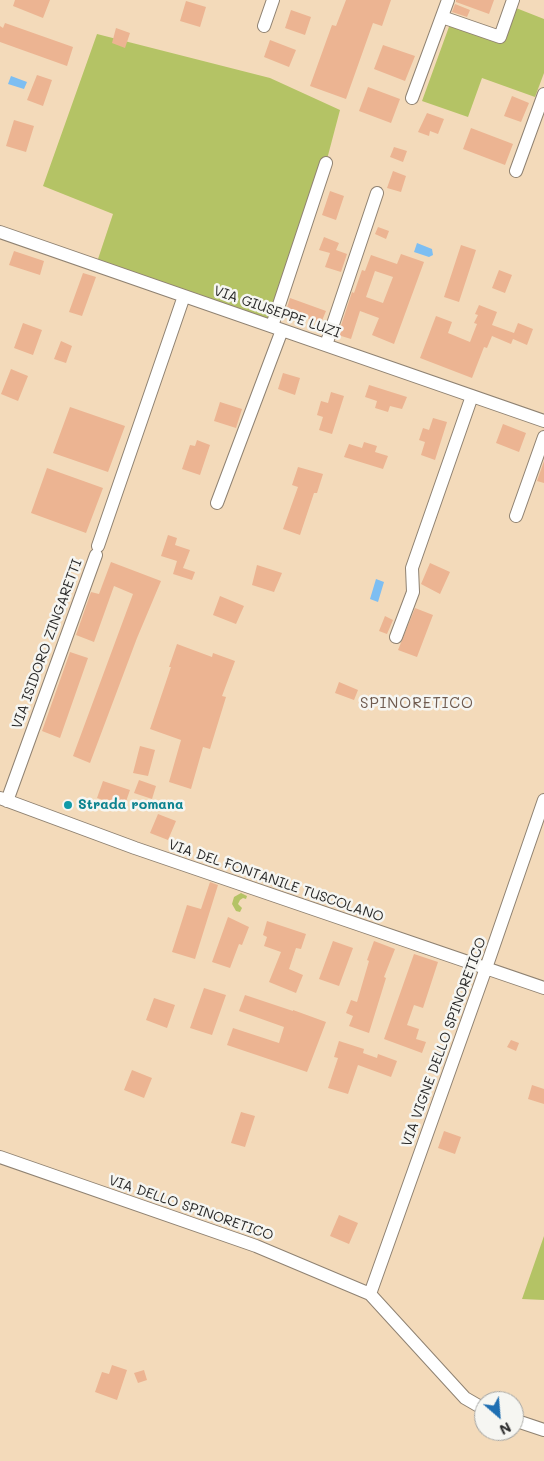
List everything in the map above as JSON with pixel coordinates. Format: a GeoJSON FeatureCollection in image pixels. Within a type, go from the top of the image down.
{"type":"FeatureCollection","features":[{"type":"Feature","properties":{"kind":"street"},"geometry":{"type":"LineString","coordinates":[[264,26],[274,0]]}},
{"type":"Feature","properties":{"kind":"street"},"geometry":{"type":"LineString","coordinates":[[412,98],[448,0]]}},
{"type":"Feature","properties":{"kind":"street"},"geometry":{"type":"LineString","coordinates":[[442,17],[500,37],[513,0]]}},
{"type":"Feature","properties":{"kind":"street"},"geometry":{"type":"LineString","coordinates":[[516,171],[544,94]]}},
{"type":"Feature","properties":{"kind":"street"},"geometry":{"type":"LineString","coordinates":[[217,503],[277,328],[326,163]]}},
{"type":"Feature","properties":{"kind":"street"},"geometry":{"type":"LineString","coordinates":[[326,345],[377,193]]}},
{"type":"Feature","properties":{"kind":"street","name":"VIA GIUSEPPE LUZI"},"geometry":{"type":"LineString","coordinates":[[0,232],[544,421]]}},
{"type":"Feature","properties":{"kind":"street","name":"VIA ISIDORO ZINGARETTI"},"geometry":{"type":"LineString","coordinates":[[3,800],[97,550],[184,296]]}},
{"type":"Feature","properties":{"kind":"street"},"geometry":{"type":"LineString","coordinates":[[396,637],[412,592],[412,568],[472,396]]}},
{"type":"Feature","properties":{"kind":"street"},"geometry":{"type":"LineString","coordinates":[[516,516],[544,437]]}},
{"type":"Feature","properties":{"kind":"street","name":"VIA DEL FONTANILE TUSCOLANO"},"geometry":{"type":"LineString","coordinates":[[3,800],[135,848],[544,988]]}},
{"type":"Feature","properties":{"kind":"street","name":"VIA VIGNE DELLO SPINORETICO"},"geometry":{"type":"LineString","coordinates":[[370,1294],[544,800]]}},
{"type":"Feature","properties":{"kind":"street","name":"VIA DELLO SPINORETICO"},"geometry":{"type":"LineString","coordinates":[[0,1157],[256,1246],[370,1294]]}},
{"type":"Feature","properties":{"kind":"street"},"geometry":{"type":"LineString","coordinates":[[370,1294],[465,1398],[474,1403]]}},
{"type":"Feature","properties":{"kind":"street"},"geometry":{"type":"LineString","coordinates":[[524,1423],[544,1430]]}},
{"type":"Feature","properties":{"kind":"green space"},"geometry":{"type":"Polygon","coordinates":[[[516,8],[544,19],[544,73],[535,97],[482,78],[468,117],[422,101],[450,24],[503,43],[516,8]]]}},
{"type":"Feature","properties":{"kind":"green space"},"geometry":{"type":"Polygon","coordinates":[[[97,34],[270,78],[340,110],[326,163],[272,326],[96,265],[113,214],[43,186],[97,34]]]}},
{"type":"Feature","properties":{"kind":"green space"},"geometry":{"type":"Polygon","coordinates":[[[241,893],[247,896],[246,899],[240,900],[238,904],[242,908],[240,912],[236,911],[232,904],[234,897],[241,893]]]}},
{"type":"Feature","properties":{"kind":"green space"},"geometry":{"type":"Polygon","coordinates":[[[544,1236],[544,1300],[522,1299],[544,1236]]]}},
{"type":"Feature","properties":{"kind":"water"},"geometry":{"type":"Polygon","coordinates":[[[11,76],[27,82],[24,89],[8,84],[11,76]]]}},
{"type":"Feature","properties":{"kind":"water"},"geometry":{"type":"Polygon","coordinates":[[[417,243],[432,249],[433,255],[429,257],[414,252],[417,243]]]}},
{"type":"Feature","properties":{"kind":"water"},"geometry":{"type":"Polygon","coordinates":[[[376,579],[384,582],[378,602],[370,599],[376,579]]]}},
{"type":"Feature","properties":{"kind":"building"},"geometry":{"type":"Polygon","coordinates":[[[15,0],[50,0],[43,18],[13,6],[15,0]]]}},
{"type":"Feature","properties":{"kind":"building"},"geometry":{"type":"Polygon","coordinates":[[[346,0],[391,0],[382,26],[373,23],[346,99],[310,86],[332,25],[336,26],[346,0]]]}},
{"type":"Feature","properties":{"kind":"building"},"geometry":{"type":"Polygon","coordinates":[[[456,0],[494,0],[489,14],[456,2],[456,0]]]}},
{"type":"Feature","properties":{"kind":"building"},"geometry":{"type":"Polygon","coordinates":[[[186,1],[206,7],[200,27],[180,21],[186,1]]]}},
{"type":"Feature","properties":{"kind":"building"},"geometry":{"type":"Polygon","coordinates":[[[455,4],[470,10],[467,17],[452,12],[455,4]]]}},
{"type":"Feature","properties":{"kind":"building"},"geometry":{"type":"Polygon","coordinates":[[[291,10],[311,17],[305,35],[285,28],[291,10]]]}},
{"type":"Feature","properties":{"kind":"building"},"geometry":{"type":"Polygon","coordinates":[[[5,23],[73,47],[67,66],[0,42],[0,26],[3,28],[5,23]]]}},
{"type":"Feature","properties":{"kind":"building"},"geometry":{"type":"Polygon","coordinates":[[[116,28],[130,33],[125,48],[112,43],[116,28]]]}},
{"type":"Feature","properties":{"kind":"building"},"geometry":{"type":"Polygon","coordinates":[[[270,40],[296,50],[289,67],[264,57],[270,40]]]}},
{"type":"Feature","properties":{"kind":"building"},"geometry":{"type":"Polygon","coordinates":[[[383,45],[415,56],[405,81],[374,69],[383,45]]]}},
{"type":"Feature","properties":{"kind":"building"},"geometry":{"type":"Polygon","coordinates":[[[37,75],[52,80],[43,106],[27,100],[37,75]]]}},
{"type":"Feature","properties":{"kind":"building"},"geometry":{"type":"Polygon","coordinates":[[[368,87],[400,99],[391,123],[359,111],[368,87]]]}},
{"type":"Feature","properties":{"kind":"building"},"geometry":{"type":"Polygon","coordinates":[[[512,96],[529,103],[521,122],[504,116],[512,96]]]}},
{"type":"Feature","properties":{"kind":"building"},"geometry":{"type":"Polygon","coordinates":[[[427,113],[444,119],[438,134],[430,131],[429,136],[418,132],[427,113]]]}},
{"type":"Feature","properties":{"kind":"building"},"geometry":{"type":"Polygon","coordinates":[[[14,120],[34,126],[26,152],[6,146],[14,120]]]}},
{"type":"Feature","properties":{"kind":"building"},"geometry":{"type":"Polygon","coordinates":[[[471,128],[513,144],[505,165],[463,149],[471,128]]]}},
{"type":"Feature","properties":{"kind":"building"},"geometry":{"type":"Polygon","coordinates":[[[394,147],[407,151],[403,162],[390,157],[394,147]]]}},
{"type":"Feature","properties":{"kind":"building"},"geometry":{"type":"Polygon","coordinates":[[[393,171],[406,176],[401,192],[387,188],[393,171]]]}},
{"type":"Feature","properties":{"kind":"building"},"geometry":{"type":"Polygon","coordinates":[[[330,191],[344,196],[336,220],[322,215],[330,191]]]}},
{"type":"Feature","properties":{"kind":"building"},"geometry":{"type":"Polygon","coordinates":[[[378,227],[389,231],[386,239],[375,234],[378,227]]]}},
{"type":"Feature","properties":{"kind":"building"},"geometry":{"type":"Polygon","coordinates":[[[324,237],[339,243],[336,250],[347,254],[341,272],[325,267],[330,253],[319,250],[324,237]]]}},
{"type":"Feature","properties":{"kind":"building"},"geometry":{"type":"Polygon","coordinates":[[[461,245],[476,250],[459,302],[444,297],[461,245]]]}},
{"type":"Feature","properties":{"kind":"building"},"geometry":{"type":"Polygon","coordinates":[[[14,251],[44,261],[40,275],[9,265],[14,251]]]}},
{"type":"Feature","properties":{"kind":"building"},"geometry":{"type":"Polygon","coordinates":[[[401,254],[424,262],[394,344],[372,335],[379,318],[360,311],[351,339],[338,335],[352,292],[354,293],[362,270],[365,271],[371,255],[397,264],[401,254]],[[375,271],[366,297],[383,303],[393,277],[375,271]]]}},
{"type":"Feature","properties":{"kind":"building"},"geometry":{"type":"Polygon","coordinates":[[[499,270],[512,275],[505,293],[492,288],[499,270]]]}},
{"type":"Feature","properties":{"kind":"building"},"geometry":{"type":"Polygon","coordinates":[[[83,273],[96,277],[82,316],[69,312],[83,273]]]}},
{"type":"Feature","properties":{"kind":"building"},"geometry":{"type":"Polygon","coordinates":[[[290,298],[326,311],[321,323],[286,311],[290,298]]]}},
{"type":"Feature","properties":{"kind":"building"},"geometry":{"type":"Polygon","coordinates":[[[479,305],[497,312],[492,325],[514,333],[518,323],[533,329],[527,345],[513,339],[511,344],[492,336],[487,348],[484,347],[472,378],[420,358],[436,316],[452,322],[448,333],[470,342],[477,324],[474,323],[478,315],[475,314],[479,305]]]}},
{"type":"Feature","properties":{"kind":"building"},"geometry":{"type":"Polygon","coordinates":[[[23,323],[42,330],[33,355],[14,348],[23,323]]]}},
{"type":"Feature","properties":{"kind":"building"},"geometry":{"type":"Polygon","coordinates":[[[61,341],[72,346],[66,363],[54,359],[61,341]]]}},
{"type":"Feature","properties":{"kind":"building"},"geometry":{"type":"Polygon","coordinates":[[[11,369],[28,376],[18,401],[1,394],[11,369]]]}},
{"type":"Feature","properties":{"kind":"building"},"geometry":{"type":"Polygon","coordinates":[[[283,373],[300,378],[295,395],[278,389],[283,373]]]}},
{"type":"Feature","properties":{"kind":"building"},"geometry":{"type":"Polygon","coordinates":[[[369,385],[407,397],[402,409],[390,406],[388,412],[375,408],[377,401],[365,397],[369,385]]]}},
{"type":"Feature","properties":{"kind":"building"},"geometry":{"type":"Polygon","coordinates":[[[331,392],[344,396],[332,434],[319,430],[323,417],[317,415],[321,401],[328,403],[331,392]]]}},
{"type":"Feature","properties":{"kind":"building"},"geometry":{"type":"Polygon","coordinates":[[[220,402],[242,409],[236,428],[214,421],[220,402]]]}},
{"type":"Feature","properties":{"kind":"building"},"geometry":{"type":"Polygon","coordinates":[[[70,407],[125,426],[108,472],[53,453],[70,407]]]}},
{"type":"Feature","properties":{"kind":"building"},"geometry":{"type":"Polygon","coordinates":[[[433,418],[447,422],[435,460],[421,455],[425,442],[419,440],[423,428],[429,430],[433,418]]]}},
{"type":"Feature","properties":{"kind":"building"},"geometry":{"type":"Polygon","coordinates":[[[503,424],[526,433],[519,452],[496,443],[503,424]]]}},
{"type":"Feature","properties":{"kind":"building"},"geometry":{"type":"Polygon","coordinates":[[[197,440],[210,445],[200,475],[182,469],[190,445],[195,446],[197,440]]]}},
{"type":"Feature","properties":{"kind":"building"},"geometry":{"type":"Polygon","coordinates":[[[364,442],[377,446],[375,452],[388,456],[383,469],[344,457],[349,444],[362,448],[364,442]]]}},
{"type":"Feature","properties":{"kind":"building"},"geometry":{"type":"Polygon","coordinates":[[[544,461],[544,483],[537,481],[544,461]]]}},
{"type":"Feature","properties":{"kind":"building"},"geometry":{"type":"Polygon","coordinates":[[[298,467],[323,474],[317,493],[314,493],[300,535],[283,529],[298,487],[292,485],[298,467]]]}},
{"type":"Feature","properties":{"kind":"building"},"geometry":{"type":"Polygon","coordinates":[[[47,468],[103,488],[86,533],[31,513],[47,468]]]}},
{"type":"Feature","properties":{"kind":"building"},"geometry":{"type":"Polygon","coordinates":[[[168,535],[177,538],[175,545],[190,550],[183,568],[195,572],[192,580],[173,574],[177,561],[161,556],[168,535]]]}},
{"type":"Feature","properties":{"kind":"building"},"geometry":{"type":"Polygon","coordinates":[[[111,562],[161,581],[137,638],[90,763],[73,756],[133,594],[114,586],[94,642],[76,635],[91,592],[99,594],[111,562]]]}},
{"type":"Feature","properties":{"kind":"building"},"geometry":{"type":"Polygon","coordinates":[[[430,563],[450,572],[440,594],[421,584],[430,563]]]}},
{"type":"Feature","properties":{"kind":"building"},"geometry":{"type":"Polygon","coordinates":[[[257,565],[282,573],[274,592],[252,585],[257,565]]]}},
{"type":"Feature","properties":{"kind":"building"},"geometry":{"type":"Polygon","coordinates":[[[220,596],[244,606],[236,624],[213,615],[220,596]]]}},
{"type":"Feature","properties":{"kind":"building"},"geometry":{"type":"Polygon","coordinates":[[[415,608],[433,615],[417,657],[398,650],[415,608]]]}},
{"type":"Feature","properties":{"kind":"building"},"geometry":{"type":"Polygon","coordinates":[[[385,616],[393,620],[387,634],[379,631],[385,616]]]}},
{"type":"Feature","properties":{"kind":"building"},"geometry":{"type":"Polygon","coordinates":[[[177,644],[212,657],[213,653],[235,661],[222,696],[226,697],[210,749],[203,747],[191,789],[169,782],[181,740],[150,729],[177,644]]]}},
{"type":"Feature","properties":{"kind":"building"},"geometry":{"type":"Polygon","coordinates":[[[70,652],[88,658],[60,738],[42,731],[70,652]]]}},
{"type":"Feature","properties":{"kind":"building"},"geometry":{"type":"Polygon","coordinates":[[[339,682],[358,690],[354,700],[335,693],[339,682]]]}},
{"type":"Feature","properties":{"kind":"building"},"geometry":{"type":"Polygon","coordinates":[[[140,746],[155,750],[148,776],[133,773],[140,746]]]}},
{"type":"Feature","properties":{"kind":"building"},"geometry":{"type":"Polygon","coordinates":[[[139,780],[156,786],[152,799],[134,793],[139,780]]]}},
{"type":"Feature","properties":{"kind":"building"},"geometry":{"type":"Polygon","coordinates":[[[103,781],[130,790],[124,807],[97,798],[103,781]]]}},
{"type":"Feature","properties":{"kind":"building"},"geometry":{"type":"Polygon","coordinates":[[[158,814],[176,821],[168,840],[150,833],[158,814]]]}},
{"type":"Feature","properties":{"kind":"building"},"geometry":{"type":"Polygon","coordinates":[[[210,882],[218,885],[195,959],[172,952],[187,905],[201,909],[210,882]]]}},
{"type":"Feature","properties":{"kind":"building"},"geometry":{"type":"Polygon","coordinates":[[[228,917],[249,927],[242,945],[239,944],[230,968],[212,962],[228,917]]]}},
{"type":"Feature","properties":{"kind":"building"},"geometry":{"type":"Polygon","coordinates":[[[267,921],[306,934],[301,949],[296,948],[289,969],[303,975],[296,993],[269,982],[281,952],[264,946],[267,937],[263,935],[267,921]]]}},
{"type":"Feature","properties":{"kind":"building"},"geometry":{"type":"Polygon","coordinates":[[[333,941],[353,948],[339,986],[319,979],[333,941]]]}},
{"type":"Feature","properties":{"kind":"building"},"geometry":{"type":"Polygon","coordinates":[[[374,941],[395,949],[384,977],[386,978],[369,1033],[349,1026],[353,1016],[346,1013],[351,1000],[357,1002],[369,961],[367,960],[374,941]]]}},
{"type":"Feature","properties":{"kind":"building"},"geometry":{"type":"Polygon","coordinates":[[[414,954],[438,962],[423,1008],[414,1005],[407,1025],[419,1029],[416,1039],[426,1042],[422,1053],[384,1039],[414,954]]]}},
{"type":"Feature","properties":{"kind":"building"},"geometry":{"type":"Polygon","coordinates":[[[204,988],[226,995],[212,1035],[190,1028],[204,988]]]}},
{"type":"Feature","properties":{"kind":"building"},"geometry":{"type":"Polygon","coordinates":[[[245,995],[326,1022],[307,1072],[227,1045],[233,1028],[279,1043],[284,1027],[239,1011],[245,995]]]}},
{"type":"Feature","properties":{"kind":"building"},"geometry":{"type":"Polygon","coordinates":[[[154,998],[175,1005],[167,1028],[146,1020],[154,998]]]}},
{"type":"Feature","properties":{"kind":"building"},"geometry":{"type":"Polygon","coordinates":[[[511,1040],[519,1043],[516,1051],[507,1047],[511,1040]]]}},
{"type":"Feature","properties":{"kind":"building"},"geometry":{"type":"Polygon","coordinates":[[[339,1041],[364,1049],[363,1053],[377,1058],[378,1054],[397,1061],[391,1077],[358,1065],[348,1094],[328,1088],[338,1058],[334,1057],[339,1041]]]}},
{"type":"Feature","properties":{"kind":"building"},"geometry":{"type":"Polygon","coordinates":[[[132,1070],[152,1078],[144,1098],[124,1090],[132,1070]]]}},
{"type":"Feature","properties":{"kind":"building"},"geometry":{"type":"Polygon","coordinates":[[[532,1085],[544,1089],[544,1104],[528,1099],[532,1085]]]}},
{"type":"Feature","properties":{"kind":"building"},"geometry":{"type":"Polygon","coordinates":[[[241,1112],[255,1116],[245,1147],[231,1143],[241,1112]]]}},
{"type":"Feature","properties":{"kind":"building"},"geometry":{"type":"Polygon","coordinates":[[[444,1131],[461,1137],[455,1154],[438,1148],[444,1131]]]}},
{"type":"Feature","properties":{"kind":"building"},"geometry":{"type":"Polygon","coordinates":[[[339,1215],[358,1223],[349,1244],[330,1236],[339,1215]]]}},
{"type":"Feature","properties":{"kind":"building"},"geometry":{"type":"Polygon","coordinates":[[[112,1365],[127,1370],[117,1400],[95,1392],[102,1372],[109,1374],[112,1365]]]}},
{"type":"Feature","properties":{"kind":"building"},"geometry":{"type":"Polygon","coordinates":[[[144,1370],[147,1380],[138,1383],[134,1373],[144,1370]]]}},
{"type":"Feature","properties":{"kind":"place","name":"Strada romana"},"geometry":{"type":"Point","coordinates":[68,805]}},
{"type":"Feature","properties":{"kind":"district","name":"SPINORETICO"},"geometry":{"type":"Point","coordinates":[417,703]}}]}
